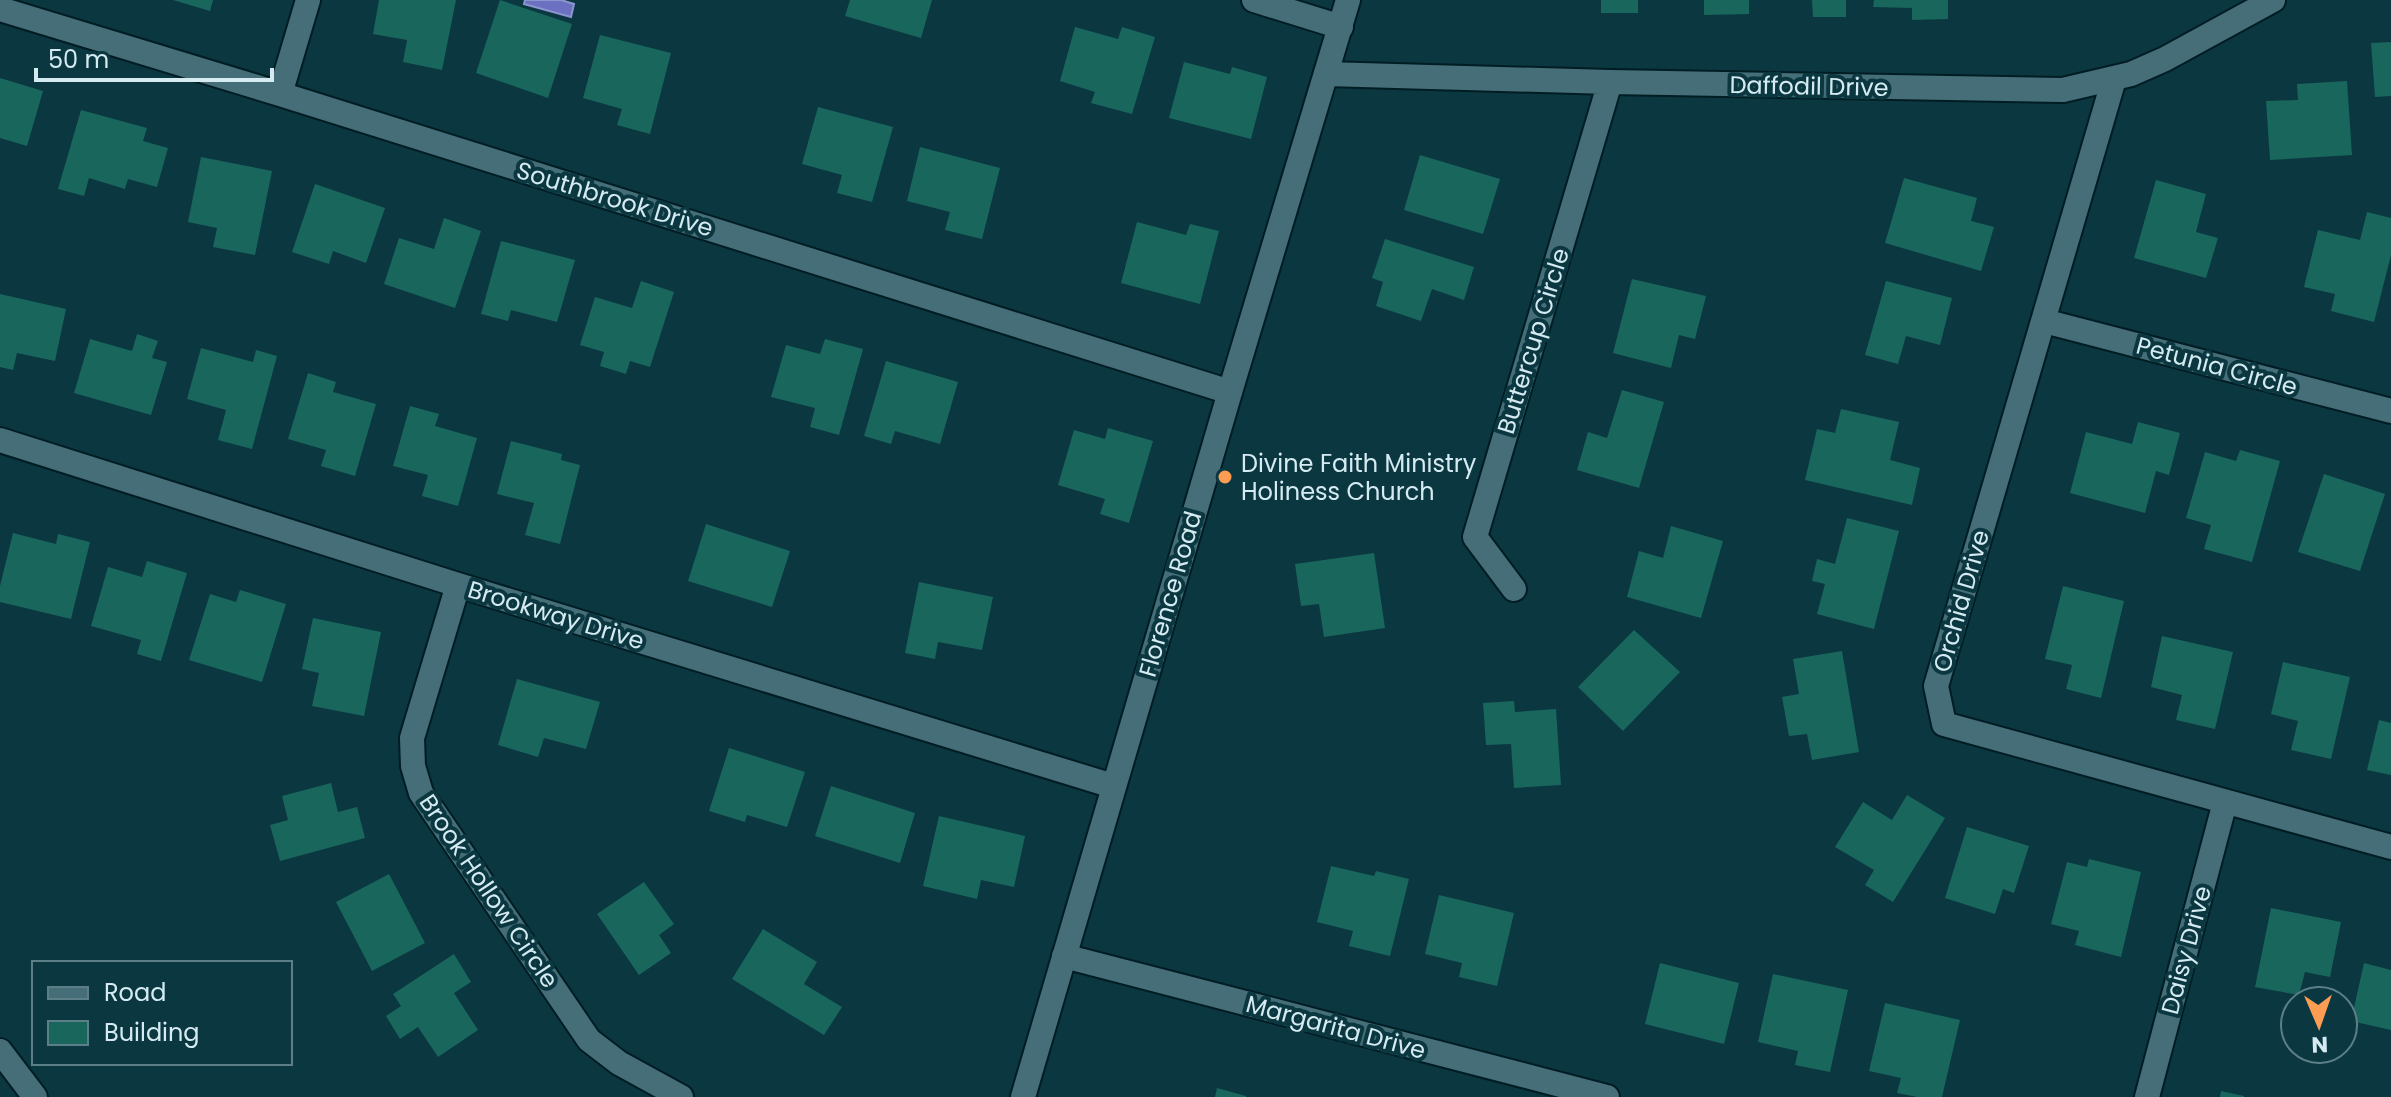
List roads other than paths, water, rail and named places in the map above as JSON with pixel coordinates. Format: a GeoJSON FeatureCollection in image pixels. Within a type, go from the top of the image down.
{"type":"FeatureCollection","features":[{"type":"Feature","properties":{"kind":"street"},"geometry":{"type":"LineString","coordinates":[[280,94],[308,0]]}},
{"type":"Feature","properties":{"kind":"street"},"geometry":{"type":"LineString","coordinates":[[1254,0],[1341,27]]}},
{"type":"Feature","properties":{"kind":"street","name":"Florence Road"},"geometry":{"type":"LineString","coordinates":[[1023,1097],[1348,0]]}},
{"type":"Feature","properties":{"kind":"street","name":"Daffodil Drive"},"geometry":{"type":"LineString","coordinates":[[1326,74],[2063,90],[2114,79],[2165,59],[2273,0]]}},
{"type":"Feature","properties":{"kind":"street","name":"Southbrook Drive"},"geometry":{"type":"LineString","coordinates":[[0,9],[1230,392]]}},
{"type":"Feature","properties":{"kind":"street","name":"Orchid Drive"},"geometry":{"type":"LineString","coordinates":[[2114,79],[1936,686],[1944,724],[2391,847]]}},
{"type":"Feature","properties":{"kind":"street","name":"Buttercup Circle"},"geometry":{"type":"LineString","coordinates":[[1514,589],[1475,537],[1610,82]]}},
{"type":"Feature","properties":{"kind":"street","name":"Petunia Circle"},"geometry":{"type":"LineString","coordinates":[[2044,321],[2391,411]]}},
{"type":"Feature","properties":{"kind":"street","name":"Brookway Drive"},"geometry":{"type":"LineString","coordinates":[[0,440],[458,585],[1113,786]]}},
{"type":"Feature","properties":{"kind":"street","name":"Brook Hollow Circle"},"geometry":{"type":"LineString","coordinates":[[458,585],[412,738],[413,766],[421,793],[589,1040],[619,1063],[681,1097]]}},
{"type":"Feature","properties":{"kind":"street","name":"Daisy Drive"},"geometry":{"type":"LineString","coordinates":[[2147,1097],[2225,802]]}},
{"type":"Feature","properties":{"kind":"street","name":"Margarita Drive"},"geometry":{"type":"LineString","coordinates":[[1064,956],[1607,1097]]}},
{"type":"Feature","properties":{"kind":"street"},"geometry":{"type":"LineString","coordinates":[[0,1051],[35,1097]]}},
{"type":"Feature","properties":{"kind":"water"},"geometry":{"type":"Polygon","coordinates":[[[525,0],[561,0],[574,4],[571,17],[524,4],[525,0]]]}},
{"type":"Feature","properties":{"kind":"place","name":"Divine Faith Ministry Holiness Church"},"geometry":{"type":"Point","coordinates":[1225,477]}}]}
